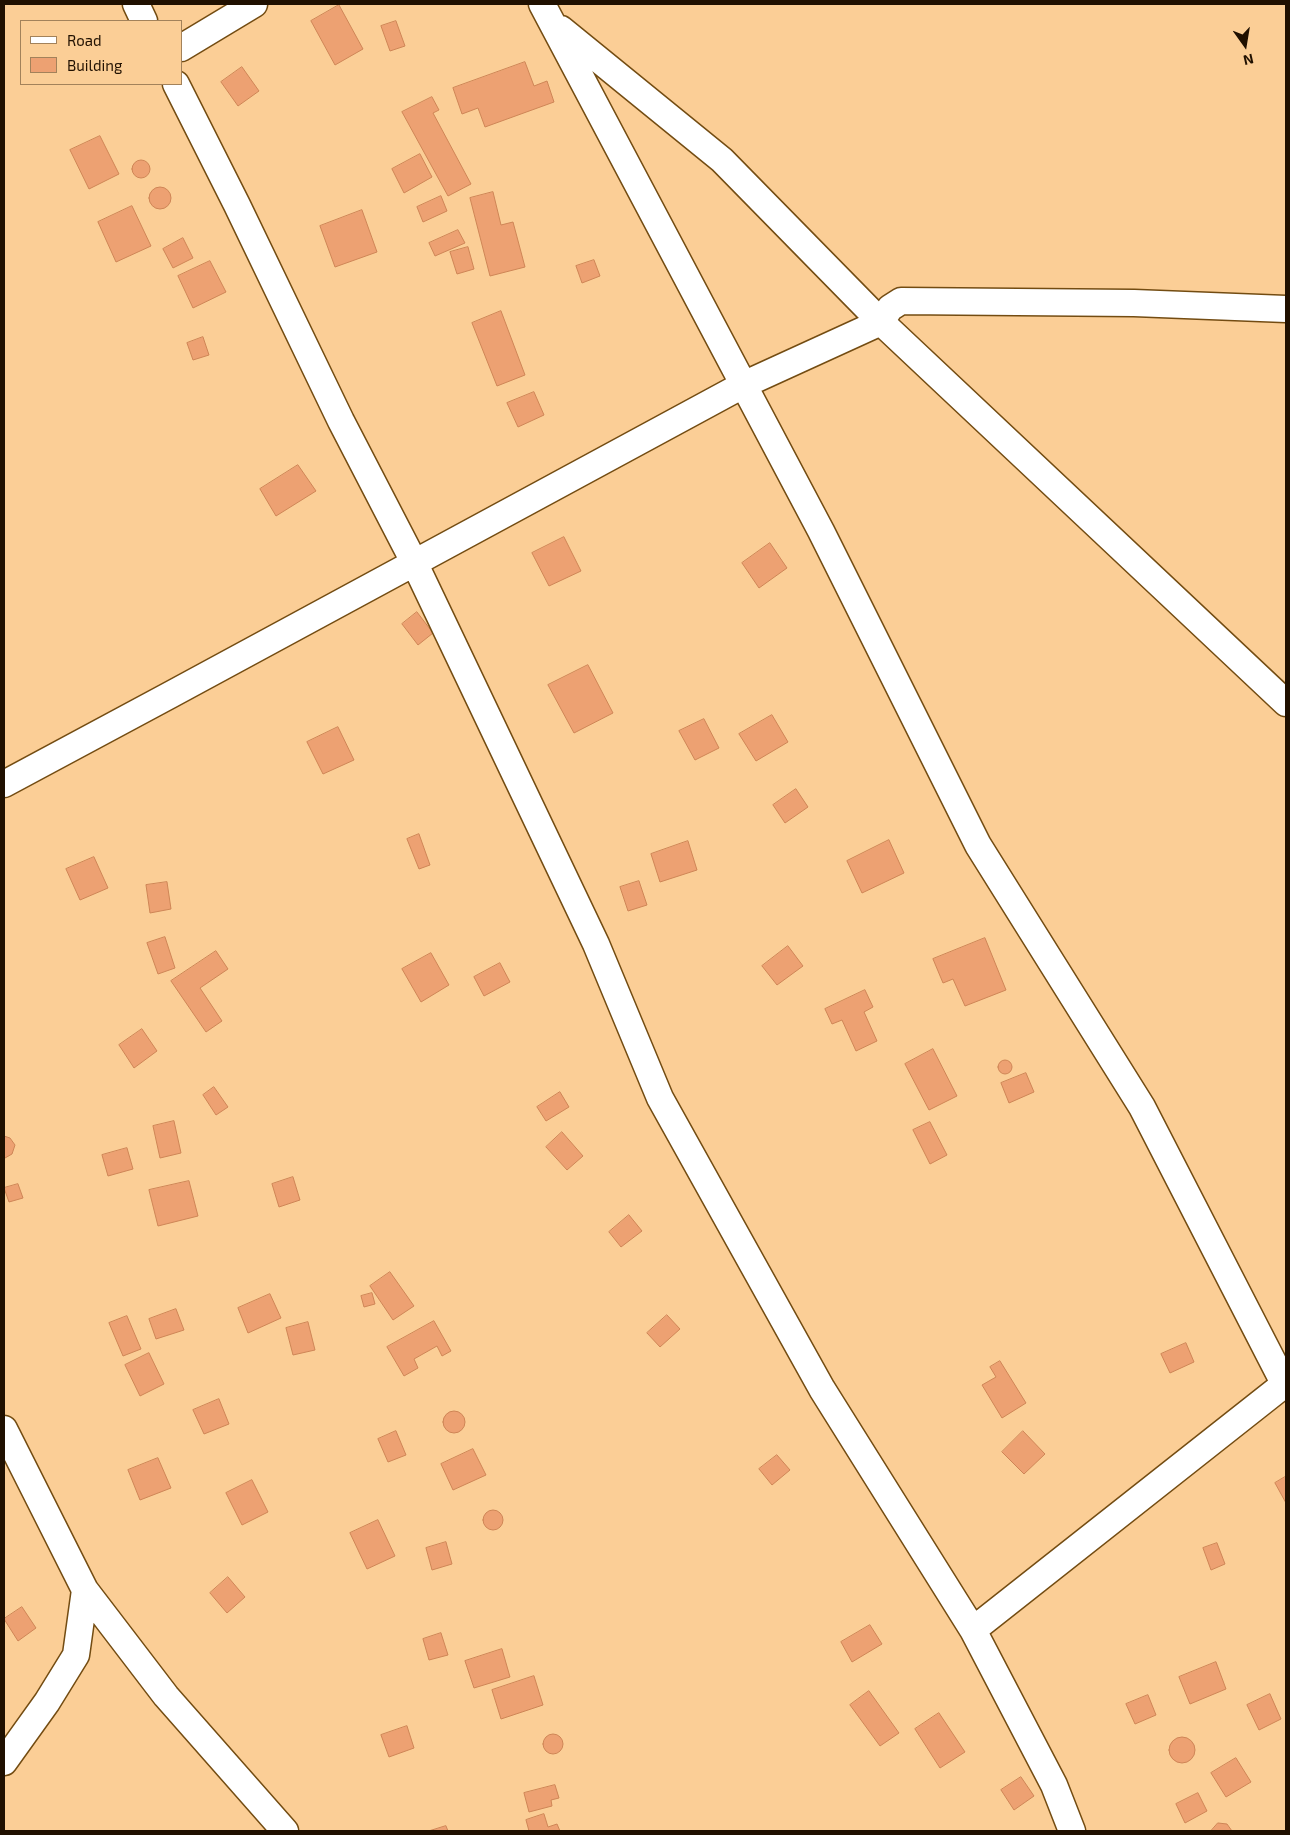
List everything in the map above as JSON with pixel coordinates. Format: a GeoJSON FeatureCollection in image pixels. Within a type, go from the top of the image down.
{"type":"FeatureCollection","features":[{"type":"Feature","properties":{"kind":"street"},"geometry":{"type":"LineString","coordinates":[[136,4],[144,20]]}},
{"type":"Feature","properties":{"kind":"street"},"geometry":{"type":"LineString","coordinates":[[182,47],[254,4]]}},
{"type":"Feature","properties":{"kind":"street"},"geometry":{"type":"LineString","coordinates":[[547,13],[722,160],[881,322],[1286,703]]}},
{"type":"Feature","properties":{"kind":"street"},"geometry":{"type":"LineString","coordinates":[[547,13],[821,530],[978,845],[1142,1107],[1286,1385],[973,1630]]}},
{"type":"Feature","properties":{"kind":"street"},"geometry":{"type":"LineString","coordinates":[[177,85],[237,205],[341,421],[414,562],[596,944],[660,1098],[822,1389],[973,1630],[1054,1784],[1072,1831]]}},
{"type":"Feature","properties":{"kind":"street"},"geometry":{"type":"LineString","coordinates":[[4,784],[743,385],[881,322],[890,308],[901,301],[1134,302],[1286,309]]}},
{"type":"Feature","properties":{"kind":"street"},"geometry":{"type":"LineString","coordinates":[[4,1428],[86,1590],[166,1696],[285,1831]]}},
{"type":"Feature","properties":{"kind":"street"},"geometry":{"type":"LineString","coordinates":[[4,1762],[47,1702],[76,1654],[86,1590]]}},
{"type":"Feature","properties":{"kind":"building"},"geometry":{"type":"Polygon","coordinates":[[[339,5],[363,49],[335,65],[311,21],[339,5]]]}},
{"type":"Feature","properties":{"kind":"building"},"geometry":{"type":"Polygon","coordinates":[[[396,21],[405,46],[390,51],[381,26],[396,21]]]}},
{"type":"Feature","properties":{"kind":"building"},"geometry":{"type":"Polygon","coordinates":[[[525,62],[534,86],[547,81],[554,102],[485,127],[478,108],[462,114],[453,88],[525,62]]]}},
{"type":"Feature","properties":{"kind":"building"},"geometry":{"type":"Polygon","coordinates":[[[242,67],[259,91],[238,106],[221,82],[242,67]]]}},
{"type":"Feature","properties":{"kind":"building"},"geometry":{"type":"Polygon","coordinates":[[[432,97],[439,110],[433,113],[471,184],[448,196],[402,112],[432,97]]]}},
{"type":"Feature","properties":{"kind":"building"},"geometry":{"type":"Polygon","coordinates":[[[100,136],[119,174],[89,189],[70,150],[100,136]]]}},
{"type":"Feature","properties":{"kind":"building"},"geometry":{"type":"Polygon","coordinates":[[[420,154],[432,177],[404,193],[392,169],[420,154]]]}},
{"type":"Feature","properties":{"kind":"building"},"geometry":{"type":"Polygon","coordinates":[[[137,160],[145,160],[150,165],[148,176],[137,178],[132,173],[132,165],[137,160]]]}},
{"type":"Feature","properties":{"kind":"building"},"geometry":{"type":"Polygon","coordinates":[[[160,187],[168,190],[171,198],[168,206],[160,209],[152,206],[149,198],[152,190],[160,187]]]}},
{"type":"Feature","properties":{"kind":"building"},"geometry":{"type":"Polygon","coordinates":[[[493,192],[501,225],[513,222],[525,267],[490,276],[470,198],[493,192]]]}},
{"type":"Feature","properties":{"kind":"building"},"geometry":{"type":"Polygon","coordinates":[[[441,196],[447,211],[423,222],[417,207],[441,196]]]}},
{"type":"Feature","properties":{"kind":"building"},"geometry":{"type":"Polygon","coordinates":[[[132,206],[151,246],[116,262],[98,222],[132,206]]]}},
{"type":"Feature","properties":{"kind":"building"},"geometry":{"type":"Polygon","coordinates":[[[362,210],[377,252],[335,267],[320,226],[362,210]]]}},
{"type":"Feature","properties":{"kind":"building"},"geometry":{"type":"Polygon","coordinates":[[[458,230],[465,243],[435,256],[429,243],[458,230]]]}},
{"type":"Feature","properties":{"kind":"building"},"geometry":{"type":"Polygon","coordinates":[[[183,238],[193,258],[173,268],[163,249],[183,238]]]}},
{"type":"Feature","properties":{"kind":"building"},"geometry":{"type":"Polygon","coordinates":[[[468,247],[474,269],[457,274],[450,252],[468,247]]]}},
{"type":"Feature","properties":{"kind":"building"},"geometry":{"type":"Polygon","coordinates":[[[594,260],[600,276],[582,283],[576,266],[594,260]]]}},
{"type":"Feature","properties":{"kind":"building"},"geometry":{"type":"Polygon","coordinates":[[[210,261],[226,292],[193,308],[178,276],[210,261]]]}},
{"type":"Feature","properties":{"kind":"building"},"geometry":{"type":"Polygon","coordinates":[[[501,311],[525,375],[497,386],[472,323],[501,311]]]}},
{"type":"Feature","properties":{"kind":"building"},"geometry":{"type":"Polygon","coordinates":[[[203,337],[209,355],[193,360],[187,343],[203,337]]]}},
{"type":"Feature","properties":{"kind":"building"},"geometry":{"type":"Polygon","coordinates":[[[534,392],[544,415],[518,427],[507,403],[534,392]]]}},
{"type":"Feature","properties":{"kind":"building"},"geometry":{"type":"Polygon","coordinates":[[[298,465],[316,491],[276,516],[260,489],[298,465]]]}},
{"type":"Feature","properties":{"kind":"building"},"geometry":{"type":"Polygon","coordinates":[[[564,537],[581,571],[549,586],[532,553],[564,537]]]}},
{"type":"Feature","properties":{"kind":"building"},"geometry":{"type":"Polygon","coordinates":[[[770,543],[787,568],[759,588],[742,563],[770,543]]]}},
{"type":"Feature","properties":{"kind":"building"},"geometry":{"type":"Polygon","coordinates":[[[417,612],[433,633],[418,645],[402,624],[417,612]]]}},
{"type":"Feature","properties":{"kind":"building"},"geometry":{"type":"Polygon","coordinates":[[[588,665],[613,713],[574,733],[548,685],[588,665]]]}},
{"type":"Feature","properties":{"kind":"building"},"geometry":{"type":"Polygon","coordinates":[[[772,715],[788,742],[756,761],[739,734],[772,715]]]}},
{"type":"Feature","properties":{"kind":"building"},"geometry":{"type":"Polygon","coordinates":[[[704,719],[719,748],[695,760],[679,731],[704,719]]]}},
{"type":"Feature","properties":{"kind":"building"},"geometry":{"type":"Polygon","coordinates":[[[338,727],[354,760],[323,774],[307,742],[338,727]]]}},
{"type":"Feature","properties":{"kind":"building"},"geometry":{"type":"Polygon","coordinates":[[[796,789],[808,807],[785,823],[773,805],[796,789]]]}},
{"type":"Feature","properties":{"kind":"building"},"geometry":{"type":"Polygon","coordinates":[[[419,834],[430,865],[419,869],[407,839],[419,834]]]}},
{"type":"Feature","properties":{"kind":"building"},"geometry":{"type":"Polygon","coordinates":[[[889,840],[904,873],[862,893],[847,861],[889,840]]]}},
{"type":"Feature","properties":{"kind":"building"},"geometry":{"type":"Polygon","coordinates":[[[688,841],[697,870],[660,882],[651,854],[688,841]]]}},
{"type":"Feature","properties":{"kind":"building"},"geometry":{"type":"Polygon","coordinates":[[[94,857],[108,888],[80,900],[66,869],[94,857]]]}},
{"type":"Feature","properties":{"kind":"building"},"geometry":{"type":"Polygon","coordinates":[[[639,881],[647,905],[628,911],[620,887],[639,881]]]}},
{"type":"Feature","properties":{"kind":"building"},"geometry":{"type":"Polygon","coordinates":[[[167,882],[171,909],[150,913],[146,885],[167,882]]]}},
{"type":"Feature","properties":{"kind":"building"},"geometry":{"type":"Polygon","coordinates":[[[165,937],[175,968],[158,974],[147,943],[165,937]]]}},
{"type":"Feature","properties":{"kind":"building"},"geometry":{"type":"Polygon","coordinates":[[[985,938],[1006,990],[965,1006],[953,979],[943,983],[933,959],[985,938]]]}},
{"type":"Feature","properties":{"kind":"building"},"geometry":{"type":"Polygon","coordinates":[[[788,946],[803,966],[777,985],[762,966],[788,946]]]}},
{"type":"Feature","properties":{"kind":"building"},"geometry":{"type":"Polygon","coordinates":[[[216,951],[228,969],[200,988],[222,1021],[206,1032],[171,981],[216,951]]]}},
{"type":"Feature","properties":{"kind":"building"},"geometry":{"type":"Polygon","coordinates":[[[431,953],[449,985],[421,1002],[402,969],[431,953]]]}},
{"type":"Feature","properties":{"kind":"building"},"geometry":{"type":"Polygon","coordinates":[[[500,963],[510,982],[484,996],[474,977],[500,963]]]}},
{"type":"Feature","properties":{"kind":"building"},"geometry":{"type":"Polygon","coordinates":[[[865,990],[873,1007],[864,1012],[877,1041],[856,1051],[842,1020],[832,1024],[825,1009],[865,990]]]}},
{"type":"Feature","properties":{"kind":"building"},"geometry":{"type":"Polygon","coordinates":[[[142,1029],[157,1051],[134,1068],[119,1045],[142,1029]]]}},
{"type":"Feature","properties":{"kind":"building"},"geometry":{"type":"Polygon","coordinates":[[[933,1049],[957,1096],[929,1110],[905,1064],[933,1049]]]}},
{"type":"Feature","properties":{"kind":"building"},"geometry":{"type":"Polygon","coordinates":[[[1005,1060],[1010,1062],[1012,1067],[1010,1072],[1005,1074],[1000,1072],[998,1067],[1000,1062],[1005,1060]]]}},
{"type":"Feature","properties":{"kind":"building"},"geometry":{"type":"Polygon","coordinates":[[[1026,1073],[1034,1092],[1009,1103],[1001,1083],[1026,1073]]]}},
{"type":"Feature","properties":{"kind":"building"},"geometry":{"type":"Polygon","coordinates":[[[214,1087],[228,1107],[216,1115],[203,1095],[214,1087]]]}},
{"type":"Feature","properties":{"kind":"building"},"geometry":{"type":"Polygon","coordinates":[[[560,1092],[569,1107],[546,1121],[537,1107],[560,1092]]]}},
{"type":"Feature","properties":{"kind":"building"},"geometry":{"type":"Polygon","coordinates":[[[174,1121],[181,1153],[160,1158],[153,1126],[174,1121]]]}},
{"type":"Feature","properties":{"kind":"building"},"geometry":{"type":"Polygon","coordinates":[[[930,1122],[947,1155],[930,1164],[913,1130],[930,1122]]]}},
{"type":"Feature","properties":{"kind":"building"},"geometry":{"type":"Polygon","coordinates":[[[562,1132],[583,1156],[567,1170],[546,1147],[562,1132]]]}},
{"type":"Feature","properties":{"kind":"building"},"geometry":{"type":"Polygon","coordinates":[[[4,1136],[10,1138],[15,1145],[12,1154],[5,1158],[4,1158],[4,1136]]]}},
{"type":"Feature","properties":{"kind":"building"},"geometry":{"type":"Polygon","coordinates":[[[127,1148],[133,1169],[108,1176],[102,1155],[127,1148]]]}},
{"type":"Feature","properties":{"kind":"building"},"geometry":{"type":"Polygon","coordinates":[[[293,1177],[300,1200],[279,1207],[272,1184],[293,1177]]]}},
{"type":"Feature","properties":{"kind":"building"},"geometry":{"type":"Polygon","coordinates":[[[189,1181],[198,1216],[158,1226],[149,1190],[189,1181]]]}},
{"type":"Feature","properties":{"kind":"building"},"geometry":{"type":"Polygon","coordinates":[[[18,1184],[23,1198],[9,1202],[4,1188],[18,1184]]]}},
{"type":"Feature","properties":{"kind":"building"},"geometry":{"type":"Polygon","coordinates":[[[629,1215],[642,1231],[621,1247],[609,1232],[629,1215]]]}},
{"type":"Feature","properties":{"kind":"building"},"geometry":{"type":"Polygon","coordinates":[[[390,1272],[414,1306],[393,1320],[370,1286],[390,1272]]]}},
{"type":"Feature","properties":{"kind":"building"},"geometry":{"type":"Polygon","coordinates":[[[372,1293],[375,1304],[364,1307],[361,1296],[372,1293]]]}},
{"type":"Feature","properties":{"kind":"building"},"geometry":{"type":"Polygon","coordinates":[[[270,1294],[281,1318],[248,1333],[238,1308],[270,1294]]]}},
{"type":"Feature","properties":{"kind":"building"},"geometry":{"type":"Polygon","coordinates":[[[176,1309],[184,1330],[156,1339],[149,1319],[176,1309]]]}},
{"type":"Feature","properties":{"kind":"building"},"geometry":{"type":"Polygon","coordinates":[[[667,1315],[680,1329],[660,1347],[647,1333],[667,1315]]]}},
{"type":"Feature","properties":{"kind":"building"},"geometry":{"type":"Polygon","coordinates":[[[127,1316],[141,1349],[123,1356],[109,1323],[127,1316]]]}},
{"type":"Feature","properties":{"kind":"building"},"geometry":{"type":"Polygon","coordinates":[[[434,1321],[451,1351],[442,1356],[437,1346],[414,1359],[418,1368],[404,1376],[387,1347],[434,1321]]]}},
{"type":"Feature","properties":{"kind":"building"},"geometry":{"type":"Polygon","coordinates":[[[308,1322],[315,1350],[293,1355],[286,1328],[308,1322]]]}},
{"type":"Feature","properties":{"kind":"building"},"geometry":{"type":"Polygon","coordinates":[[[1186,1343],[1194,1362],[1170,1373],[1161,1354],[1186,1343]]]}},
{"type":"Feature","properties":{"kind":"building"},"geometry":{"type":"Polygon","coordinates":[[[149,1353],[164,1384],[140,1396],[125,1365],[149,1353]]]}},
{"type":"Feature","properties":{"kind":"building"},"geometry":{"type":"Polygon","coordinates":[[[1000,1361],[1026,1403],[1002,1418],[982,1385],[996,1377],[990,1367],[1000,1361]]]}},
{"type":"Feature","properties":{"kind":"building"},"geometry":{"type":"Polygon","coordinates":[[[219,1399],[229,1424],[204,1434],[193,1410],[219,1399]]]}},
{"type":"Feature","properties":{"kind":"building"},"geometry":{"type":"Polygon","coordinates":[[[450,1411],[458,1411],[465,1418],[465,1426],[458,1433],[450,1433],[443,1426],[443,1418],[450,1411]]]}},
{"type":"Feature","properties":{"kind":"building"},"geometry":{"type":"Polygon","coordinates":[[[396,1431],[406,1455],[388,1462],[378,1439],[396,1431]]]}},
{"type":"Feature","properties":{"kind":"building"},"geometry":{"type":"Polygon","coordinates":[[[1023,1431],[1045,1454],[1024,1474],[1002,1452],[1023,1431]]]}},
{"type":"Feature","properties":{"kind":"building"},"geometry":{"type":"Polygon","coordinates":[[[473,1449],[486,1475],[453,1490],[441,1464],[473,1449]]]}},
{"type":"Feature","properties":{"kind":"building"},"geometry":{"type":"Polygon","coordinates":[[[777,1455],[790,1470],[772,1485],[759,1469],[777,1455]]]}},
{"type":"Feature","properties":{"kind":"building"},"geometry":{"type":"Polygon","coordinates":[[[158,1458],[171,1488],[140,1500],[128,1470],[158,1458]]]}},
{"type":"Feature","properties":{"kind":"building"},"geometry":{"type":"Polygon","coordinates":[[[1286,1478],[1286,1503],[1275,1483],[1286,1478]]]}},
{"type":"Feature","properties":{"kind":"building"},"geometry":{"type":"Polygon","coordinates":[[[252,1480],[268,1512],[242,1525],[226,1493],[252,1480]]]}},
{"type":"Feature","properties":{"kind":"building"},"geometry":{"type":"Polygon","coordinates":[[[493,1510],[500,1513],[503,1520],[500,1527],[493,1530],[486,1527],[483,1520],[486,1513],[493,1510]]]}},
{"type":"Feature","properties":{"kind":"building"},"geometry":{"type":"Polygon","coordinates":[[[378,1520],[395,1556],[367,1569],[350,1533],[378,1520]]]}},
{"type":"Feature","properties":{"kind":"building"},"geometry":{"type":"Polygon","coordinates":[[[446,1542],[452,1564],[432,1570],[426,1548],[446,1542]]]}},
{"type":"Feature","properties":{"kind":"building"},"geometry":{"type":"Polygon","coordinates":[[[1217,1543],[1225,1564],[1211,1570],[1203,1548],[1217,1543]]]}},
{"type":"Feature","properties":{"kind":"building"},"geometry":{"type":"Polygon","coordinates":[[[228,1577],[245,1597],[227,1613],[210,1593],[228,1577]]]}},
{"type":"Feature","properties":{"kind":"building"},"geometry":{"type":"Polygon","coordinates":[[[22,1607],[36,1628],[18,1641],[4,1619],[22,1607]]]}},
{"type":"Feature","properties":{"kind":"building"},"geometry":{"type":"Polygon","coordinates":[[[870,1625],[882,1644],[852,1662],[841,1642],[870,1625]]]}},
{"type":"Feature","properties":{"kind":"building"},"geometry":{"type":"Polygon","coordinates":[[[441,1633],[448,1655],[429,1660],[423,1639],[441,1633]]]}},
{"type":"Feature","properties":{"kind":"building"},"geometry":{"type":"Polygon","coordinates":[[[502,1649],[510,1677],[474,1688],[465,1661],[502,1649]]]}},
{"type":"Feature","properties":{"kind":"building"},"geometry":{"type":"Polygon","coordinates":[[[1216,1662],[1226,1689],[1190,1704],[1179,1677],[1216,1662]]]}},
{"type":"Feature","properties":{"kind":"building"},"geometry":{"type":"Polygon","coordinates":[[[534,1676],[543,1705],[501,1719],[492,1690],[534,1676]]]}},
{"type":"Feature","properties":{"kind":"building"},"geometry":{"type":"Polygon","coordinates":[[[869,1691],[899,1733],[880,1746],[850,1705],[869,1691]]]}},
{"type":"Feature","properties":{"kind":"building"},"geometry":{"type":"Polygon","coordinates":[[[1270,1694],[1281,1719],[1259,1730],[1247,1705],[1270,1694]]]}},
{"type":"Feature","properties":{"kind":"building"},"geometry":{"type":"Polygon","coordinates":[[[1148,1695],[1156,1715],[1135,1724],[1126,1704],[1148,1695]]]}},
{"type":"Feature","properties":{"kind":"building"},"geometry":{"type":"Polygon","coordinates":[[[939,1713],[965,1752],[940,1768],[915,1729],[939,1713]]]}},
{"type":"Feature","properties":{"kind":"building"},"geometry":{"type":"Polygon","coordinates":[[[407,1726],[414,1748],[389,1757],[381,1735],[407,1726]]]}},
{"type":"Feature","properties":{"kind":"building"},"geometry":{"type":"Polygon","coordinates":[[[553,1734],[560,1737],[563,1744],[560,1751],[553,1754],[546,1751],[543,1744],[546,1737],[553,1734]]]}},
{"type":"Feature","properties":{"kind":"building"},"geometry":{"type":"Polygon","coordinates":[[[1182,1737],[1191,1741],[1195,1750],[1191,1759],[1182,1763],[1173,1759],[1169,1750],[1173,1741],[1182,1737]]]}},
{"type":"Feature","properties":{"kind":"building"},"geometry":{"type":"Polygon","coordinates":[[[1236,1758],[1251,1782],[1226,1797],[1211,1773],[1236,1758]]]}},
{"type":"Feature","properties":{"kind":"building"},"geometry":{"type":"Polygon","coordinates":[[[1021,1777],[1034,1796],[1014,1810],[1001,1790],[1021,1777]]]}},
{"type":"Feature","properties":{"kind":"building"},"geometry":{"type":"Polygon","coordinates":[[[555,1785],[559,1798],[551,1800],[552,1806],[529,1812],[524,1793],[555,1785]]]}},
{"type":"Feature","properties":{"kind":"building"},"geometry":{"type":"Polygon","coordinates":[[[1198,1793],[1207,1811],[1185,1823],[1176,1804],[1198,1793]]]}},
{"type":"Feature","properties":{"kind":"building"},"geometry":{"type":"Polygon","coordinates":[[[544,1814],[548,1827],[557,1824],[560,1831],[529,1831],[526,1820],[544,1814]]]}},
{"type":"Feature","properties":{"kind":"building"},"geometry":{"type":"Polygon","coordinates":[[[1218,1823],[1227,1824],[1232,1831],[1211,1831],[1218,1823]]]}},
{"type":"Feature","properties":{"kind":"building"},"geometry":{"type":"Polygon","coordinates":[[[446,1826],[448,1831],[429,1831],[446,1826]]]}}]}
